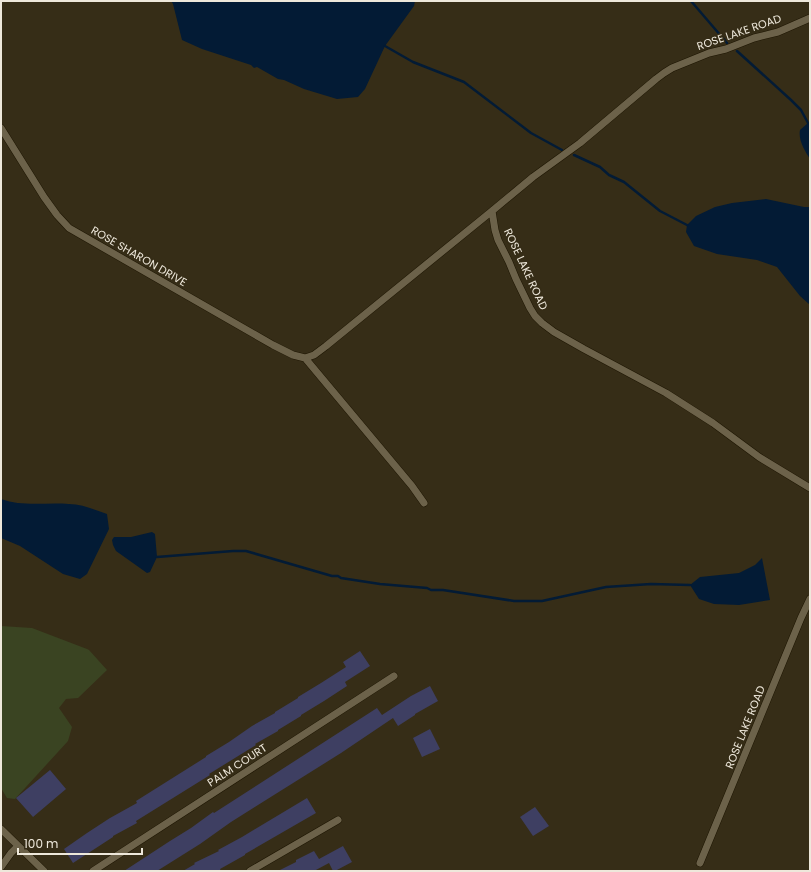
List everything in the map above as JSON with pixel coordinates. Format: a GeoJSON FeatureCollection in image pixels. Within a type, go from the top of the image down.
{"type":"FeatureCollection","features":[{"type":"Feature","properties":{"kind":"street","name":"ROSE LAKE ROAD"},"geometry":{"type":"LineString","coordinates":[[810,18],[778,32],[754,38],[726,49],[709,53],[672,68],[580,143],[533,177],[492,211],[498,240],[530,308],[542,323],[554,332],[584,349],[666,393],[713,423],[759,457],[810,488]]}},
{"type":"Feature","properties":{"kind":"street","name":"ROSE SHARON DRIVE"},"geometry":{"type":"LineString","coordinates":[[1,128],[44,197],[69,228],[273,345],[293,355],[305,358]]}},
{"type":"Feature","properties":{"kind":"street"},"geometry":{"type":"LineString","coordinates":[[424,503],[412,486],[305,358],[314,355],[326,346],[492,211]]}},
{"type":"Feature","properties":{"kind":"street","name":"ROSE LAKE ROAD"},"geometry":{"type":"LineString","coordinates":[[700,862],[810,599]]}},
{"type":"Feature","properties":{"kind":"street","name":"PALM COURT"},"geometry":{"type":"LineString","coordinates":[[93,871],[394,676]]}},
{"type":"Feature","properties":{"kind":"street"},"geometry":{"type":"LineString","coordinates":[[250,871],[338,820]]}},
{"type":"Feature","properties":{"kind":"street"},"geometry":{"type":"LineString","coordinates":[[1,828],[44,871]]}},
{"type":"Feature","properties":{"kind":"street"},"geometry":{"type":"LineString","coordinates":[[1,867],[18,846]]}},
{"type":"Feature","properties":{"kind":"green space"},"geometry":{"type":"Polygon","coordinates":[[[1,626],[32,628],[87,649],[107,670],[78,698],[66,699],[59,708],[72,727],[68,741],[15,799],[7,798],[1,788],[1,626]]]}},
{"type":"Feature","properties":{"kind":"water"},"geometry":{"type":"Polygon","coordinates":[[[171,1],[415,1],[414,6],[385,46],[365,89],[358,97],[337,99],[304,89],[284,80],[278,79],[257,67],[254,68],[251,65],[202,49],[182,40],[171,1]]]}},
{"type":"Feature","properties":{"kind":"water"},"geometry":{"type":"Polygon","coordinates":[[[810,123],[810,159],[802,145],[800,138],[800,130],[810,123]]]}},
{"type":"Feature","properties":{"kind":"water"},"geometry":{"type":"Polygon","coordinates":[[[766,199],[810,207],[810,305],[800,296],[777,267],[757,260],[717,254],[694,246],[686,232],[687,225],[696,216],[715,207],[732,203],[766,199]]]}},
{"type":"Feature","properties":{"kind":"water"},"geometry":{"type":"Polygon","coordinates":[[[1,499],[26,504],[74,504],[107,514],[109,529],[87,574],[80,579],[63,574],[20,546],[1,538],[1,499]]]}},
{"type":"Feature","properties":{"kind":"water"},"geometry":{"type":"Polygon","coordinates":[[[152,532],[155,534],[157,557],[150,572],[147,573],[116,551],[112,540],[114,537],[131,537],[152,532]]]}},
{"type":"Feature","properties":{"kind":"water"},"geometry":{"type":"Polygon","coordinates":[[[762,558],[770,600],[739,605],[714,604],[699,599],[690,585],[700,577],[739,573],[755,565],[762,558]]]}},
{"type":"Feature","properties":{"kind":"building"},"geometry":{"type":"Polygon","coordinates":[[[360,651],[370,666],[345,682],[347,686],[278,731],[255,744],[256,745],[209,774],[210,775],[136,821],[137,823],[113,836],[73,863],[64,849],[110,818],[137,803],[136,801],[252,726],[275,713],[346,667],[343,662],[360,651]]]}},
{"type":"Feature","properties":{"kind":"building"},"geometry":{"type":"Polygon","coordinates":[[[430,686],[438,701],[398,726],[393,718],[157,871],[124,871],[213,812],[214,813],[377,708],[382,715],[411,696],[430,686]]]}},
{"type":"Feature","properties":{"kind":"building"},"geometry":{"type":"Polygon","coordinates":[[[430,729],[440,749],[422,757],[413,738],[430,729]]]}},
{"type":"Feature","properties":{"kind":"building"},"geometry":{"type":"Polygon","coordinates":[[[50,770],[66,789],[33,817],[16,798],[50,770]]]}},
{"type":"Feature","properties":{"kind":"building"},"geometry":{"type":"Polygon","coordinates":[[[307,798],[316,813],[220,869],[221,871],[183,871],[195,864],[194,863],[219,851],[218,850],[307,798]]]}},
{"type":"Feature","properties":{"kind":"building"},"geometry":{"type":"Polygon","coordinates":[[[535,807],[549,826],[533,836],[520,817],[535,807]]]}},
{"type":"Feature","properties":{"kind":"building"},"geometry":{"type":"Polygon","coordinates":[[[343,846],[352,862],[335,871],[333,871],[329,863],[314,871],[278,871],[314,851],[319,859],[343,846]]]}},
{"type":"Feature","properties":{"kind":"waterway"},"geometry":{"type":"LineString","coordinates":[[691,1],[727,43]]}},
{"type":"Feature","properties":{"kind":"waterway"},"geometry":{"type":"LineString","coordinates":[[385,46],[413,62],[464,82],[531,133],[562,150]]}},
{"type":"Feature","properties":{"kind":"waterway"},"geometry":{"type":"LineString","coordinates":[[737,51],[801,110],[808,123]]}},
{"type":"Feature","properties":{"kind":"waterway"},"geometry":{"type":"LineString","coordinates":[[574,155],[600,167],[609,175],[624,182],[660,211],[687,225]]}},
{"type":"Feature","properties":{"kind":"waterway"},"geometry":{"type":"LineString","coordinates":[[157,557],[246,551],[341,578],[380,584],[443,590],[514,601],[542,601],[606,587],[651,584],[690,585]]}}]}
